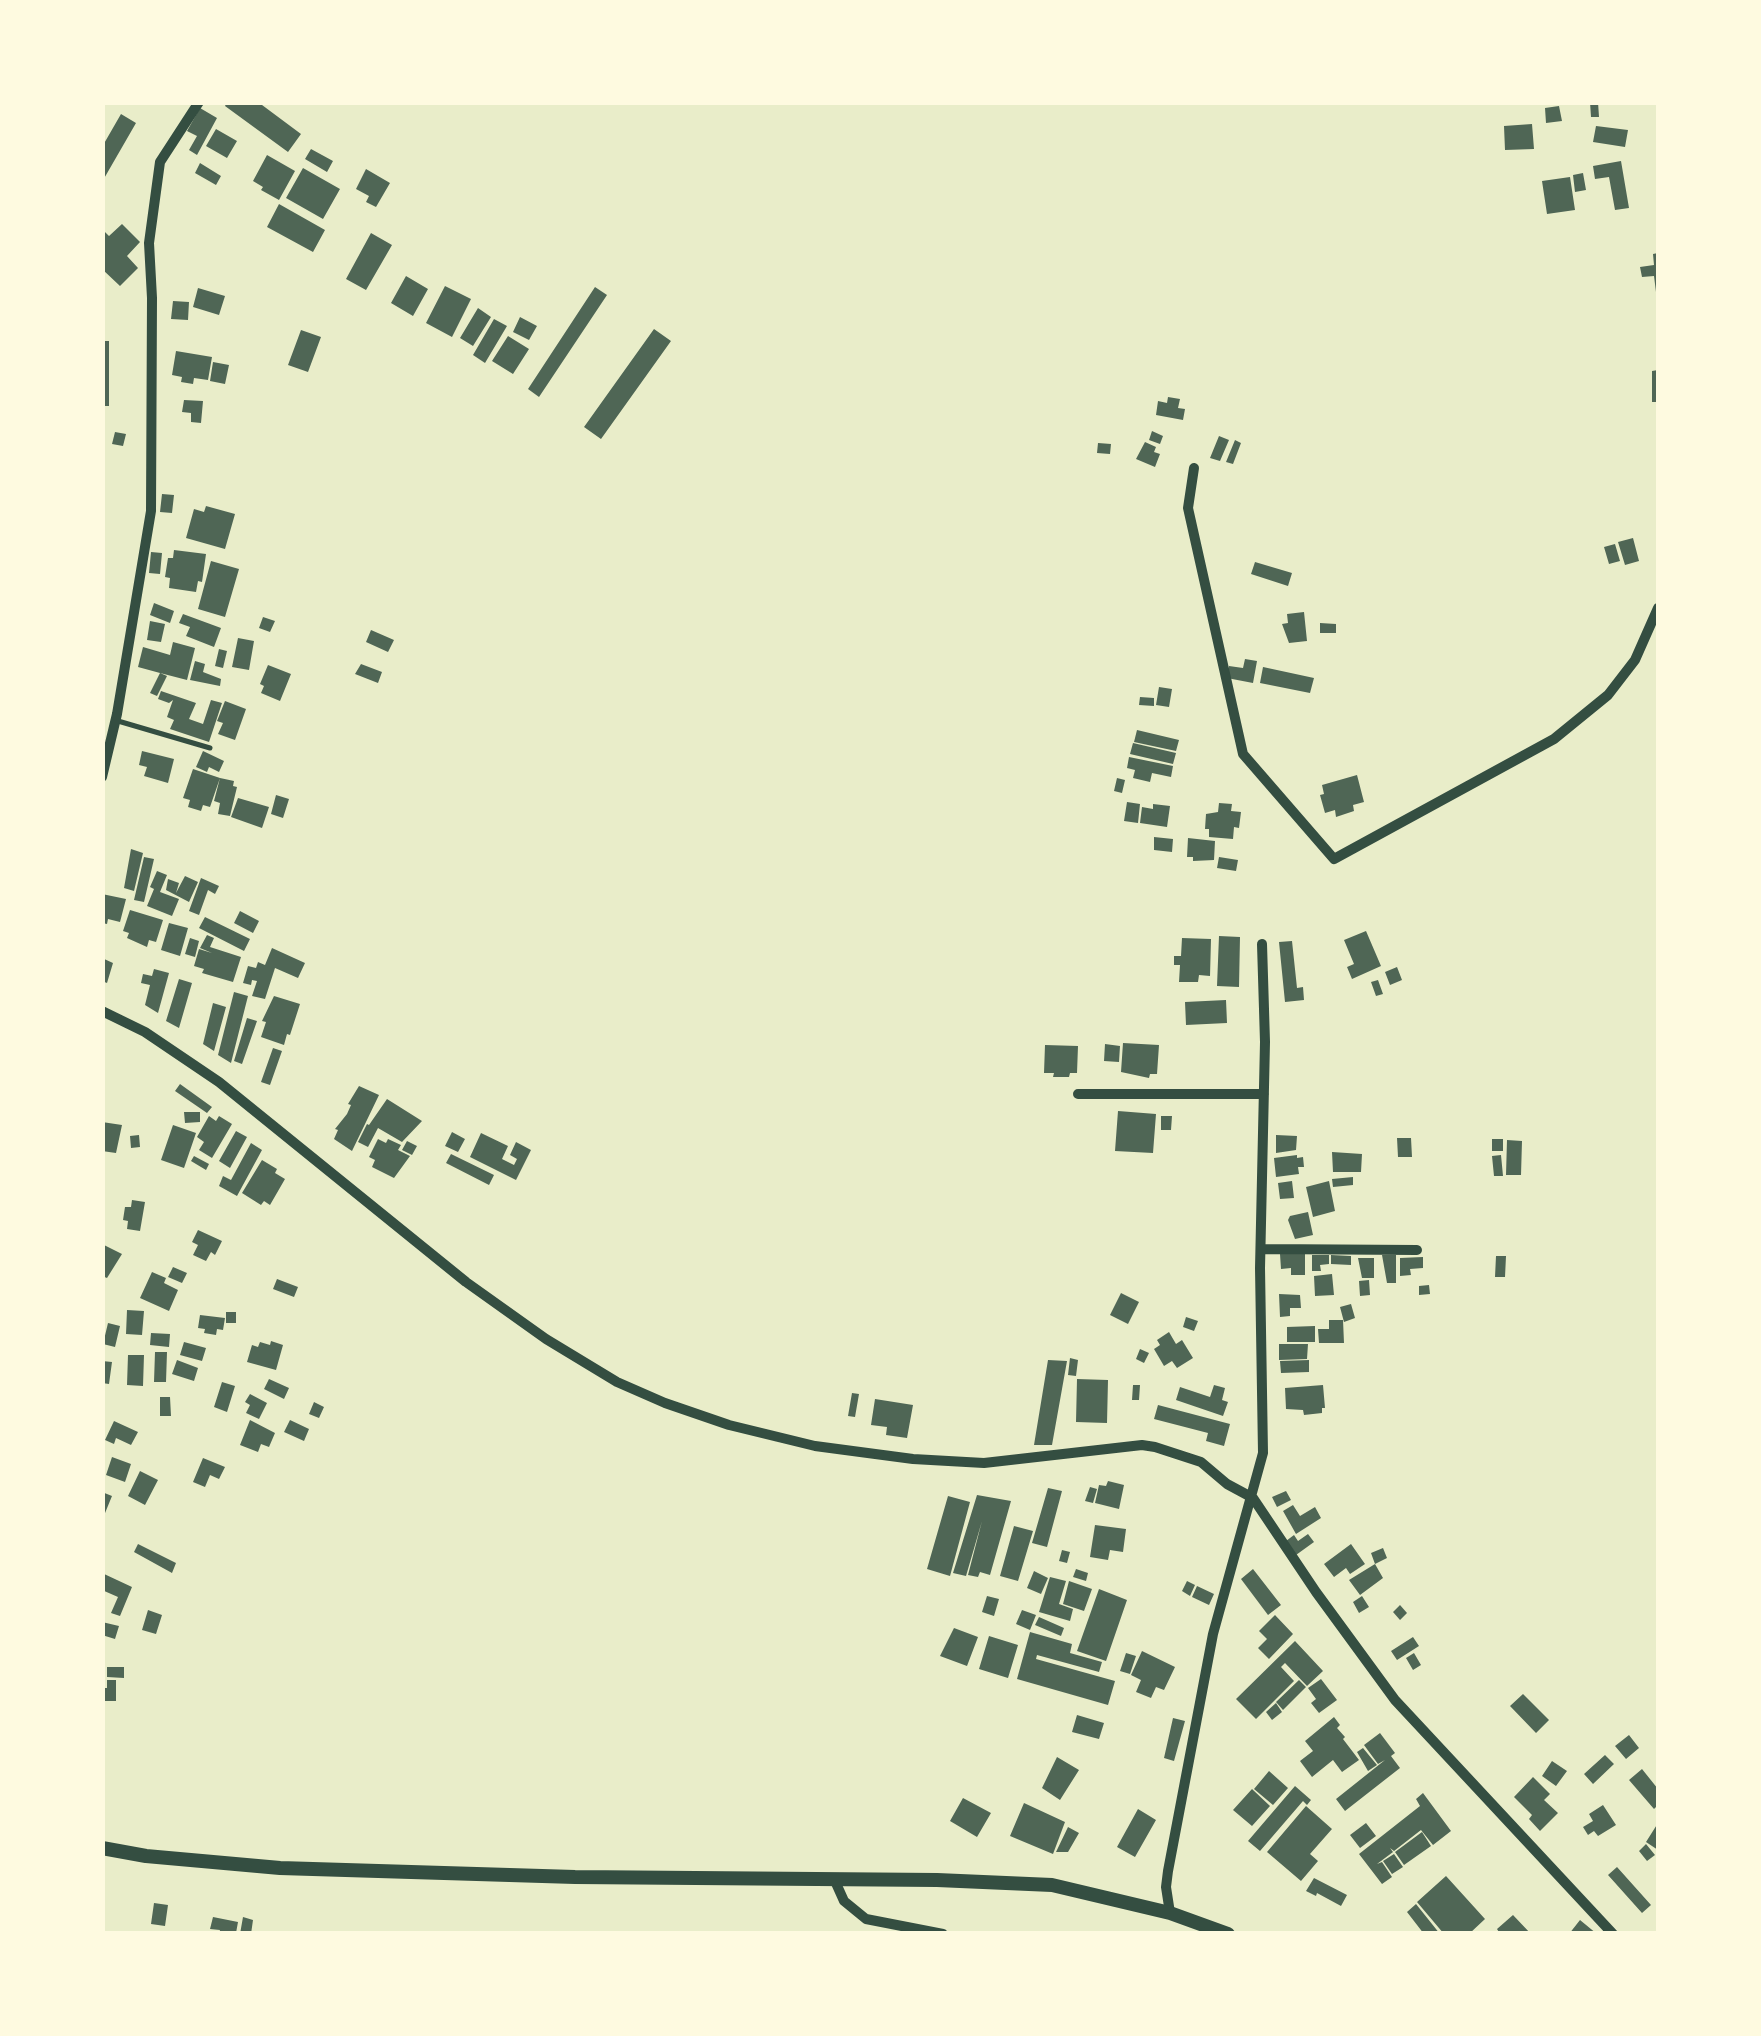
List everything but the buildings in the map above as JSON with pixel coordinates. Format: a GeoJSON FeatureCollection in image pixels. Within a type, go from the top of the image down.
{"type":"FeatureCollection","features":[{"type":"Feature","properties":{"kind":"main road"},"geometry":{"type":"LineString","coordinates":[[102,1848],[146,1856],[280,1868],[1052,1885],[1170,1913],[1228,1934]]}},
{"type":"Feature","properties":{"kind":"street"},"geometry":{"type":"LineString","coordinates":[[102,777],[150,511],[149,243],[160,162],[198,102]]}},
{"type":"Feature","properties":{"kind":"street"},"geometry":{"type":"LineString","coordinates":[[1194,468],[1188,508],[1243,754],[1334,860],[1554,739],[1608,695],[1635,660],[1658,608]]}},
{"type":"Feature","properties":{"kind":"street"},"geometry":{"type":"LineString","coordinates":[[1170,1913],[1168,1870],[1214,1634],[1264,1453],[1262,944]]}},
{"type":"Feature","properties":{"kind":"street"},"geometry":{"type":"LineString","coordinates":[[102,1011],[146,1032],[219,1082],[466,1282],[546,1339],[617,1382],[665,1403],[814,1446],[954,1463],[1016,1461],[1120,1446],[1156,1446],[1201,1462],[1227,1484],[1253,1498],[1395,1700],[1613,1934]]}},
{"type":"Feature","properties":{"kind":"street"},"geometry":{"type":"LineString","coordinates":[[1078,1094],[1264,1094]]}},
{"type":"Feature","properties":{"kind":"street"},"geometry":{"type":"LineString","coordinates":[[1261,1249],[1417,1250]]}},
{"type":"Feature","properties":{"kind":"street"},"geometry":{"type":"LineString","coordinates":[[836,1881],[844,1902],[866,1918],[943,1934]]}},
{"type":"Feature","properties":{"kind":"lane"},"geometry":{"type":"LineString","coordinates":[[115,720],[210,748]]}}]}
